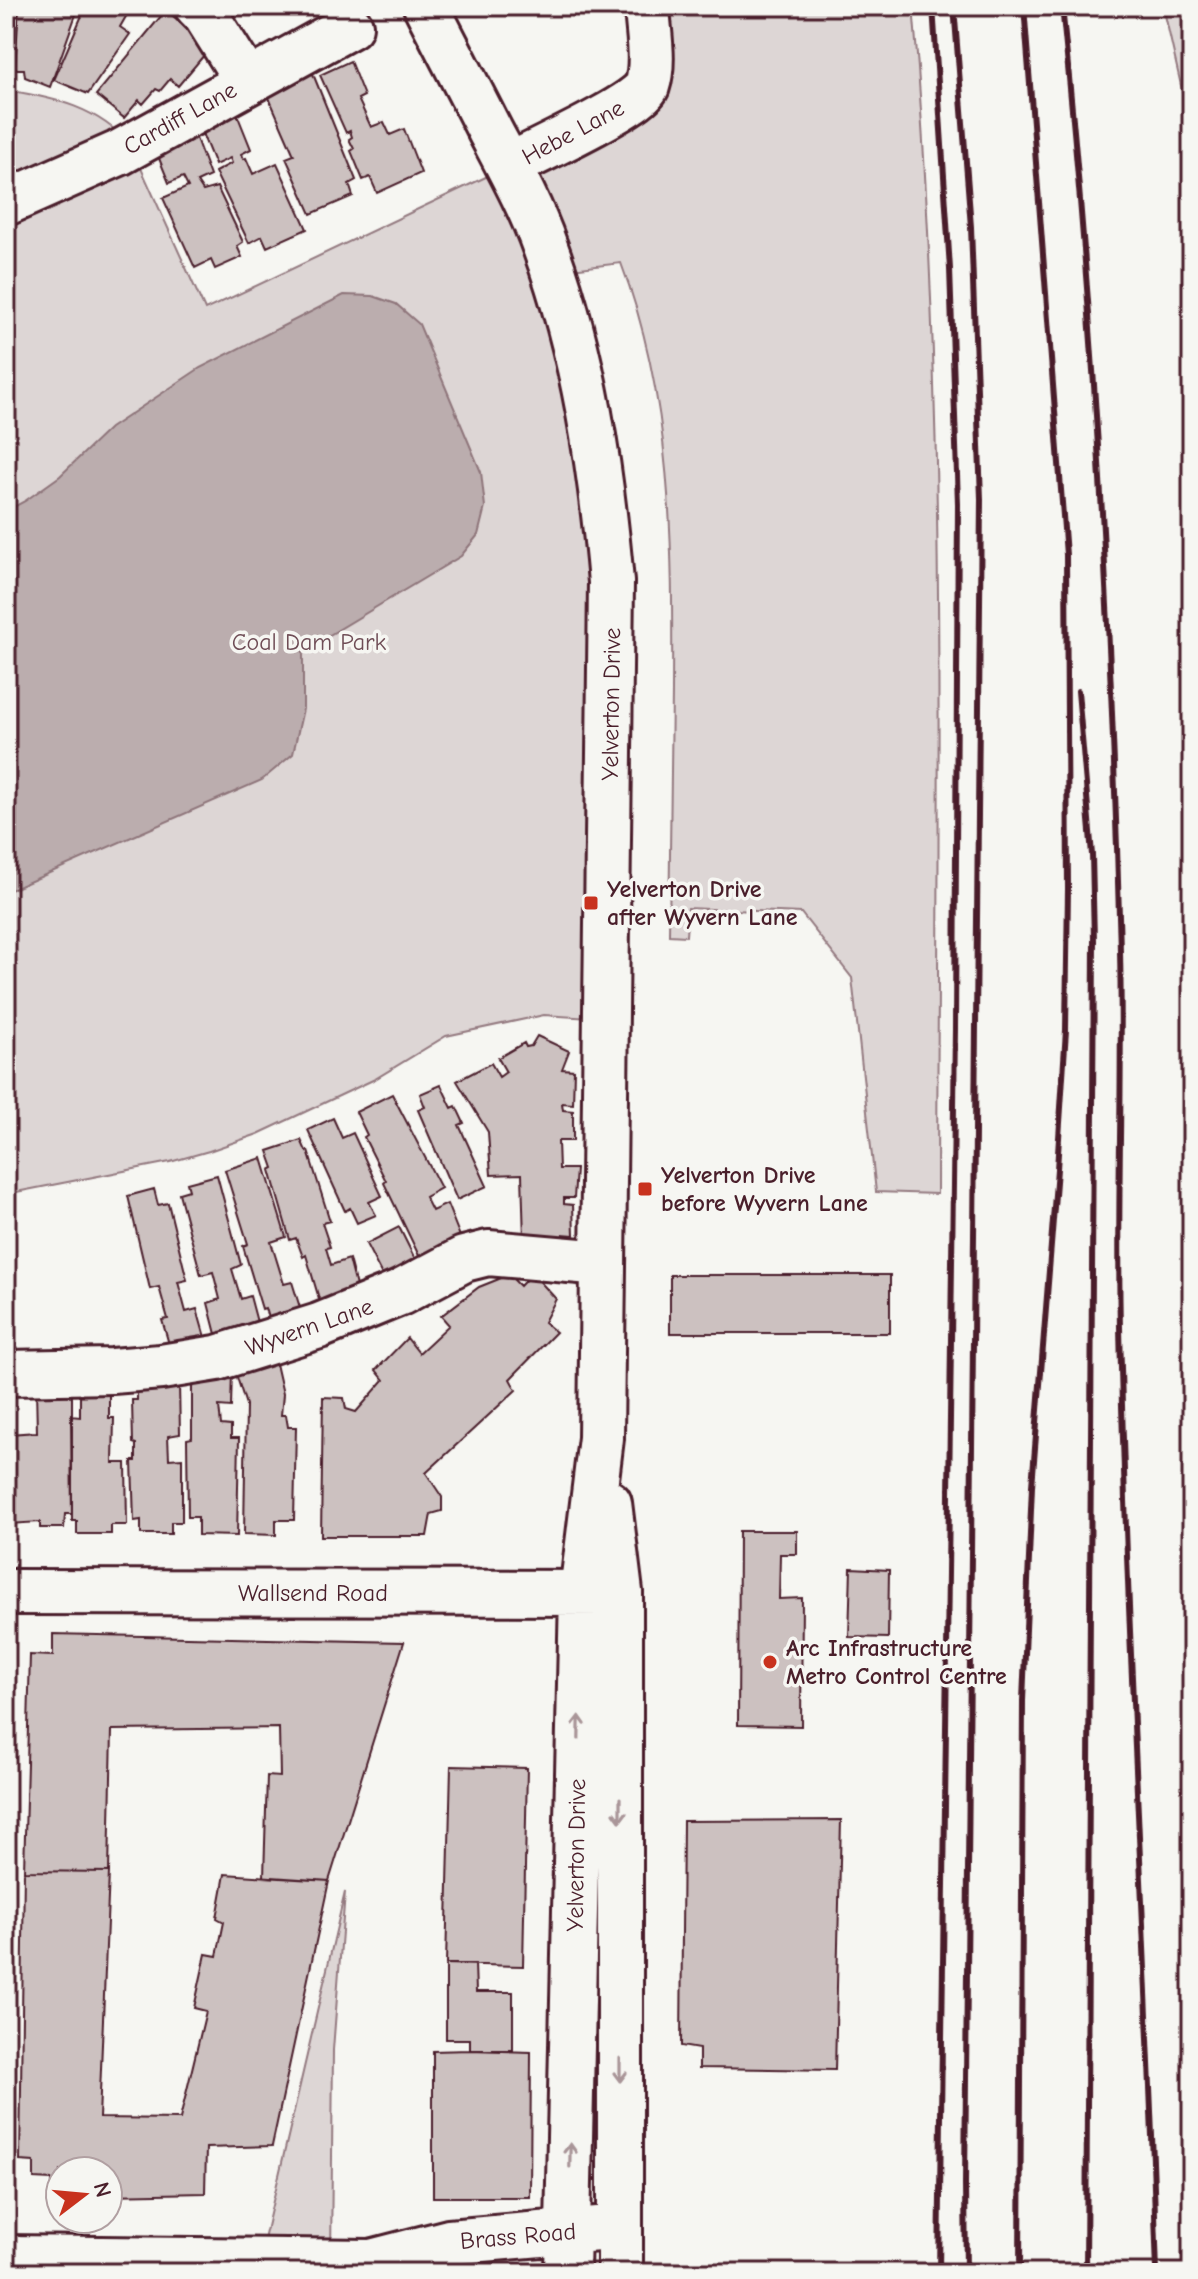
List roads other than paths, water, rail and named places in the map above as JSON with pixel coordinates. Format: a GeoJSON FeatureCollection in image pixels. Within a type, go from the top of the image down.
{"type":"FeatureCollection","features":[{"type":"Feature","properties":{"kind":"street"},"geometry":{"type":"LineString","coordinates":[[197,6],[247,81]]}},
{"type":"Feature","properties":{"kind":"street","name":"Yelverton Drive"},"geometry":{"type":"LineString","coordinates":[[426,6],[509,166],[545,247],[584,389],[607,539],[612,636],[601,1593],[620,2273]]}},
{"type":"Feature","properties":{"kind":"street","name":"Hebe Lane"},"geometry":{"type":"LineString","coordinates":[[509,166],[607,115],[646,90],[650,73],[647,6]]}},
{"type":"Feature","properties":{"kind":"street","name":"Cardiff Lane"},"geometry":{"type":"LineString","coordinates":[[6,203],[119,153],[350,26]]}},
{"type":"Feature","properties":{"kind":"street","name":"Wyvern Lane"},"geometry":{"type":"LineString","coordinates":[[6,1373],[112,1371],[217,1358],[319,1326],[400,1293],[464,1259],[488,1253],[603,1263]]}},
{"type":"Feature","properties":{"kind":"street","name":"Wallsend Road"},"geometry":{"type":"LineString","coordinates":[[6,1592],[601,1593]]}},
{"type":"Feature","properties":{"kind":"street","name":"Yelverton Drive"},"geometry":{"type":"LineString","coordinates":[[567,2253],[601,1593]]}},
{"type":"Feature","properties":{"kind":"street","name":"Brass Road"},"geometry":{"type":"LineString","coordinates":[[6,2258],[388,2268],[449,2242],[567,2253],[620,2227]]}},
{"type":"Feature","properties":{"kind":"railway"},"geometry":{"type":"LineString","coordinates":[[933,6],[950,269],[958,504],[955,1029],[939,2273]]}},
{"type":"Feature","properties":{"kind":"railway"},"geometry":{"type":"LineString","coordinates":[[954,6],[971,227],[981,499],[966,2273]]}},
{"type":"Feature","properties":{"kind":"railway"},"geometry":{"type":"LineString","coordinates":[[1020,2273],[1023,1701],[1032,1486],[1066,1030],[1068,889],[1066,555],[1024,6]]}},
{"type":"Feature","properties":{"kind":"railway"},"geometry":{"type":"LineString","coordinates":[[1062,6],[1100,478],[1117,833],[1123,1445],[1157,2273]]}},
{"type":"Feature","properties":{"kind":"railway"},"geometry":{"type":"LineString","coordinates":[[1078,691],[1092,855],[1094,940],[1086,2273]]}},
{"type":"Feature","properties":{"kind":"place","name":"Yelverton Drive after Wyvern Lane"},"geometry":{"type":"Point","coordinates":[591,903]}},
{"type":"Feature","properties":{"kind":"place","name":"Yelverton Drive before Wyvern Lane"},"geometry":{"type":"Point","coordinates":[645,1189]}},
{"type":"Feature","properties":{"kind":"place","name":"Arc Infrastructure Metro Control Centre"},"geometry":{"type":"Point","coordinates":[770,1662]}},
{"type":"Feature","properties":{"kind":"park label","name":"Coal Dam Park"},"geometry":{"type":"Point","coordinates":[309,642]}}]}
